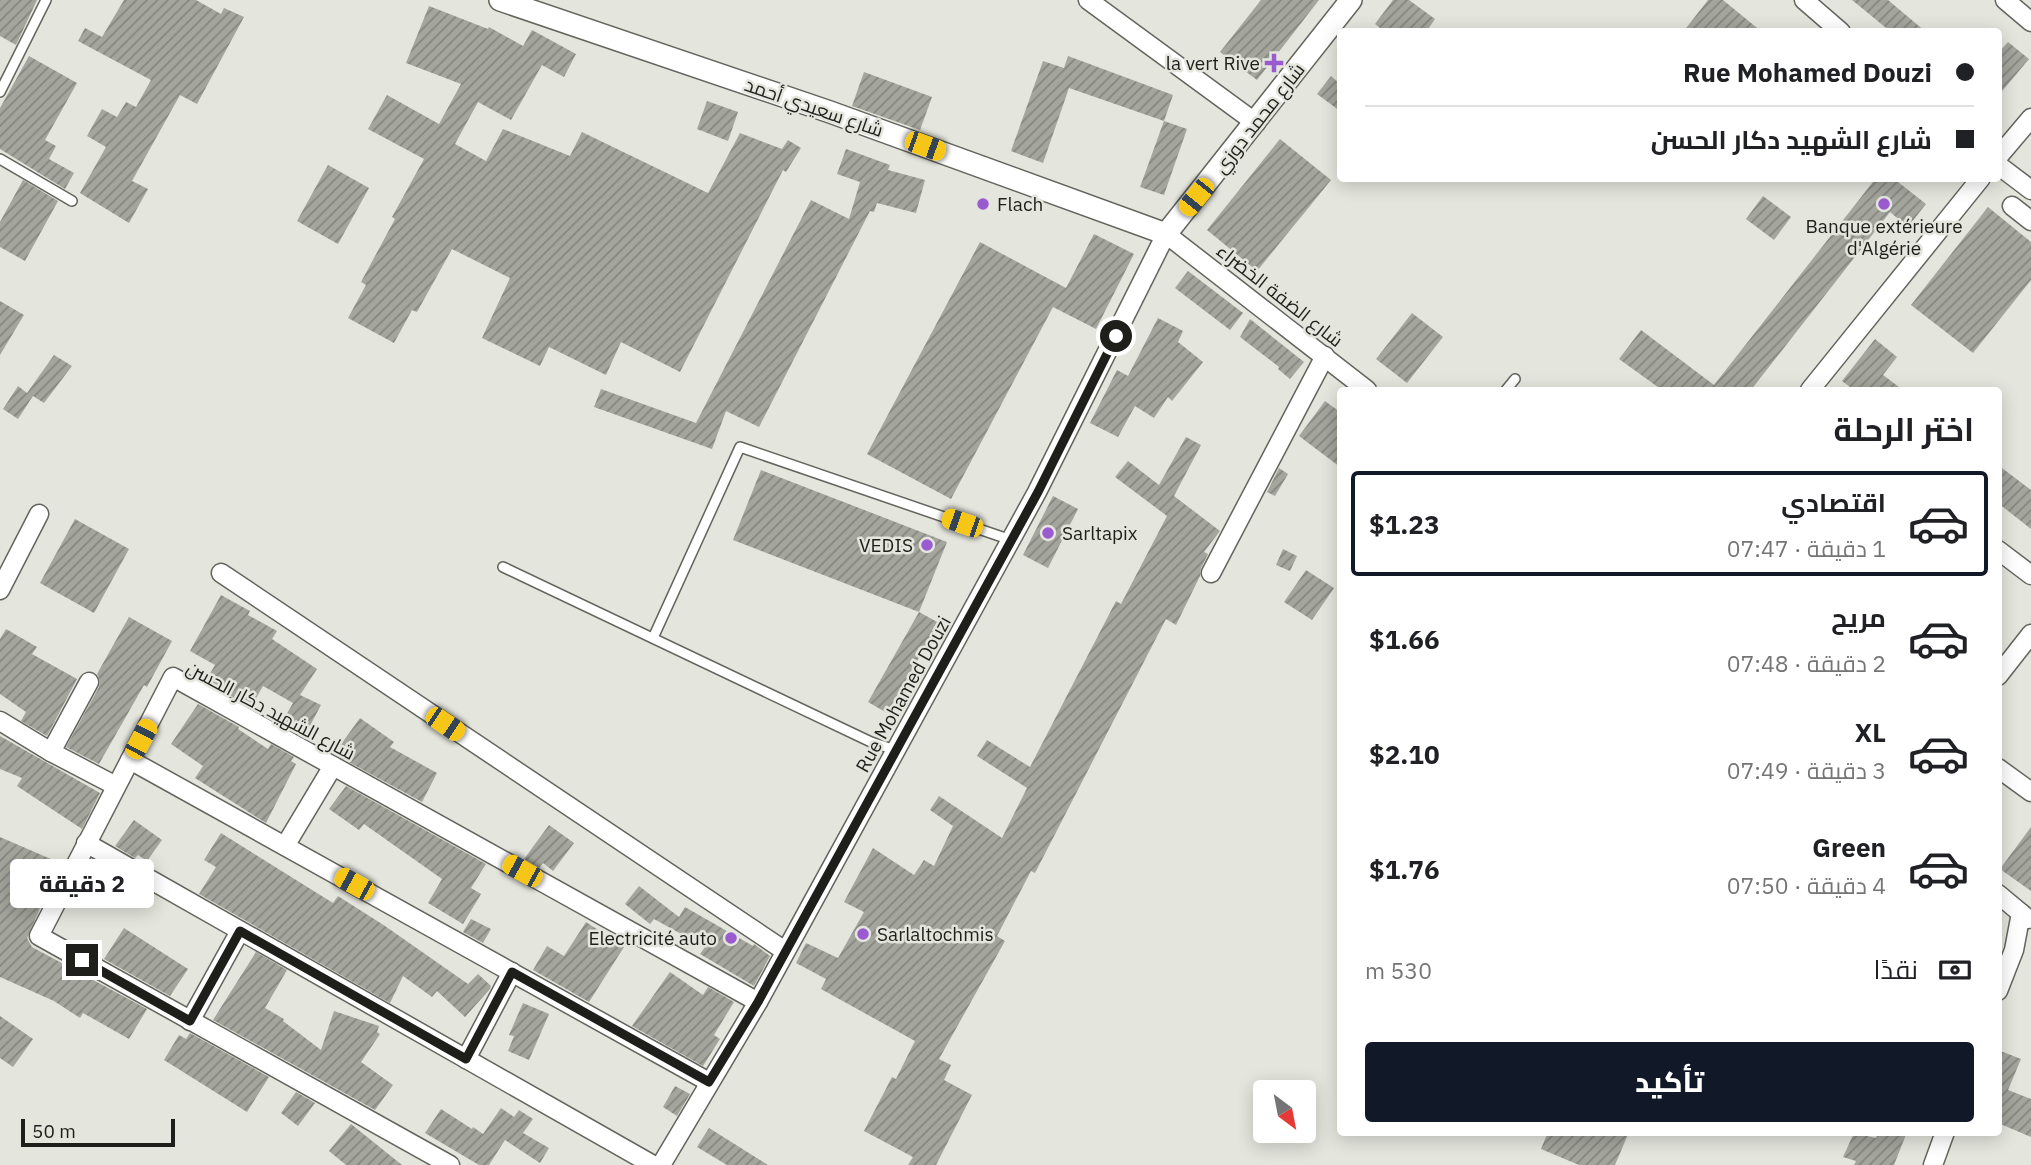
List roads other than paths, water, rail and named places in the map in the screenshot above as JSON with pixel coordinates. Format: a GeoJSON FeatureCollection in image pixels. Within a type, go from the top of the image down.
{"type":"FeatureCollection","features":[{"type":"Feature","properties":{"kind":"street","name":"شارع سعيدي أحمد"},"geometry":{"type":"LineString","coordinates":[[500,0],[830,112],[1166,234]]}},
{"type":"Feature","properties":{"kind":"street"},"geometry":{"type":"LineString","coordinates":[[1088,0],[1255,123]]}},
{"type":"Feature","properties":{"kind":"street","name":"شارع محمد دوزي"},"geometry":{"type":"LineString","coordinates":[[1166,234],[1351,0]]}},
{"type":"Feature","properties":{"kind":"street"},"geometry":{"type":"LineString","coordinates":[[1804,0],[1836,28]]}},
{"type":"Feature","properties":{"kind":"street"},"geometry":{"type":"LineString","coordinates":[[2005,0],[2031,22]]}},
{"type":"Feature","properties":{"kind":"street"},"geometry":{"type":"LineString","coordinates":[[2002,152],[2031,118]]}},
{"type":"Feature","properties":{"kind":"street"},"geometry":{"type":"LineString","coordinates":[[2002,168],[2031,190]]}},
{"type":"Feature","properties":{"kind":"street"},"geometry":{"type":"LineString","coordinates":[[1812,387],[1978,182]]}},
{"type":"Feature","properties":{"kind":"street"},"geometry":{"type":"LineString","coordinates":[[2012,206],[2031,221]]}},
{"type":"Feature","properties":{"kind":"street","name":"شارع الضفة الخضراء"},"geometry":{"type":"LineString","coordinates":[[1166,234],[1363,387]]}},
{"type":"Feature","properties":{"kind":"street","name":"Rue Mohamed Douzi"},"geometry":{"type":"LineString","coordinates":[[660,1165],[758,1002],[1038,492],[1166,234]]}},
{"type":"Feature","properties":{"kind":"street"},"geometry":{"type":"LineString","coordinates":[[1210,573],[1325,356]]}},
{"type":"Feature","properties":{"kind":"street"},"geometry":{"type":"LineString","coordinates":[[0,590],[39,514]]}},
{"type":"Feature","properties":{"kind":"street"},"geometry":{"type":"LineString","coordinates":[[2002,553],[2031,575]]}},
{"type":"Feature","properties":{"kind":"street"},"geometry":{"type":"LineString","coordinates":[[221,573],[785,951]]}},
{"type":"Feature","properties":{"kind":"street"},"geometry":{"type":"LineString","coordinates":[[2002,671],[2031,634]]}},
{"type":"Feature","properties":{"kind":"street","name":"شارع الشهيد دكار الحسن"},"geometry":{"type":"LineString","coordinates":[[450,1165],[39,936],[173,677],[758,1002]]}},
{"type":"Feature","properties":{"kind":"street"},"geometry":{"type":"LineString","coordinates":[[51,752],[89,682]]}},
{"type":"Feature","properties":{"kind":"street"},"geometry":{"type":"LineString","coordinates":[[0,721],[51,752],[116,786]]}},
{"type":"Feature","properties":{"kind":"street"},"geometry":{"type":"LineString","coordinates":[[130,760],[709,1082]]}},
{"type":"Feature","properties":{"kind":"street"},"geometry":{"type":"LineString","coordinates":[[285,846],[333,766]]}},
{"type":"Feature","properties":{"kind":"street"},"geometry":{"type":"LineString","coordinates":[[2002,771],[2031,792]]}},
{"type":"Feature","properties":{"kind":"street"},"geometry":{"type":"LineString","coordinates":[[86,843],[653,1165]]}},
{"type":"Feature","properties":{"kind":"street"},"geometry":{"type":"LineString","coordinates":[[2002,897],[2026,917],[2002,981]]}},
{"type":"Feature","properties":{"kind":"street"},"geometry":{"type":"LineString","coordinates":[[190,1021],[240,931]]}},
{"type":"Feature","properties":{"kind":"street"},"geometry":{"type":"LineString","coordinates":[[466,1059],[512,972]]}},
{"type":"Feature","properties":{"kind":"street"},"geometry":{"type":"LineString","coordinates":[[1933,1165],[1944,1136]]}},
{"type":"Feature","properties":{"kind":"lane"},"geometry":{"type":"LineString","coordinates":[[0,92],[46,0]]}},
{"type":"Feature","properties":{"kind":"lane"},"geometry":{"type":"LineString","coordinates":[[0,159],[72,201]]}},
{"type":"Feature","properties":{"kind":"lane"},"geometry":{"type":"LineString","coordinates":[[1508,387],[1515,379]]}},
{"type":"Feature","properties":{"kind":"lane"},"geometry":{"type":"LineString","coordinates":[[653,638],[740,447],[1011,540]]}},
{"type":"Feature","properties":{"kind":"lane"},"geometry":{"type":"LineString","coordinates":[[503,567],[871,742],[895,750]]}},
{"type":"Feature","properties":{"kind":"place","name":"la vert Rive"},"geometry":{"type":"Point","coordinates":[1274,63]}},
{"type":"Feature","properties":{"kind":"place","name":"Flach"},"geometry":{"type":"Point","coordinates":[983,204]}},
{"type":"Feature","properties":{"kind":"place","name":"Banque extérieure d'Algérie"},"geometry":{"type":"Point","coordinates":[1884,204]}},
{"type":"Feature","properties":{"kind":"place","name":"Sarltapix"},"geometry":{"type":"Point","coordinates":[1048,533]}},
{"type":"Feature","properties":{"kind":"place","name":"VEDIS"},"geometry":{"type":"Point","coordinates":[927,545]}},
{"type":"Feature","properties":{"kind":"place","name":"Sarlaltochmis"},"geometry":{"type":"Point","coordinates":[863,934]}},
{"type":"Feature","properties":{"kind":"place","name":"Electricité auto"},"geometry":{"type":"Point","coordinates":[731,938]}}]}
